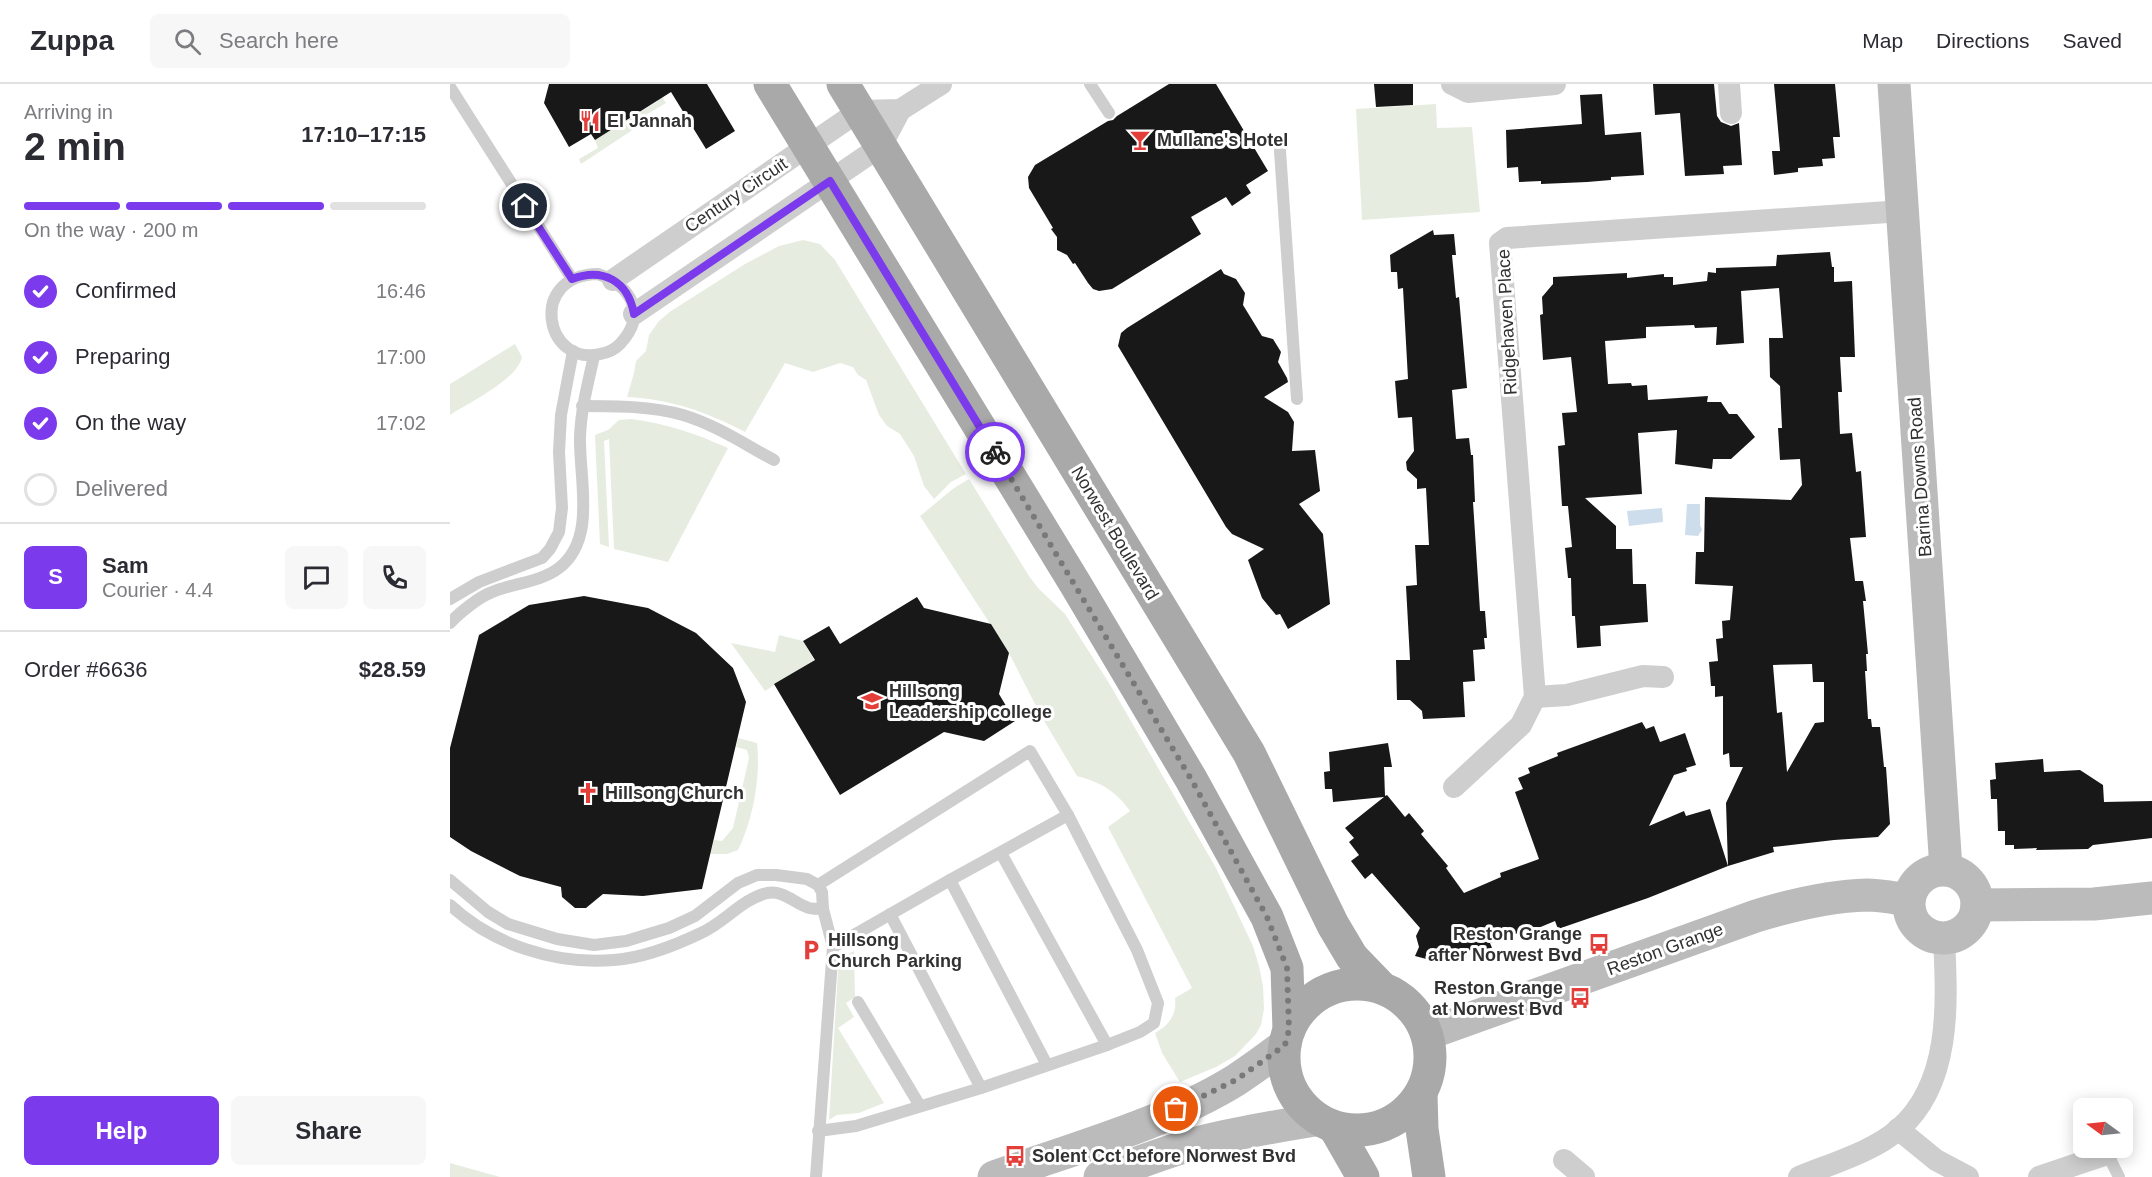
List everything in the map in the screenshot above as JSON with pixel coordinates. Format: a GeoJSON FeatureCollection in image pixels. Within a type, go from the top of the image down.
{"type":"FeatureCollection","features":[{"type":"Feature","properties":{"kind":"main road"},"geometry":{"type":"LineString","coordinates":[[770,84],[1101,626],[1191,779],[1267,917],[1287,968],[1285,1066],[1289,1088],[1300,1105],[1325,1124],[1363,1177]]}},
{"type":"Feature","properties":{"kind":"main road","name":"Norwest Boulevard"},"geometry":{"type":"LineString","coordinates":[[851,97],[1249,753],[1333,925],[1352,957],[1378,985]]}},
{"type":"Feature","properties":{"kind":"main road"},"geometry":{"type":"LineString","coordinates":[[1287,1038],[1302,1008],[1322,992],[1334,986],[1359,982],[1378,985],[1400,995],[1416,1011],[1427,1034],[1430,1059],[1421,1095],[1422,1129],[1429,1177]]}},
{"type":"Feature","properties":{"kind":"main road"},"geometry":{"type":"LineString","coordinates":[[1325,1124],[1351,1130],[1382,1125],[1408,1110],[1421,1095]]}},
{"type":"Feature","properties":{"kind":"street"},"geometry":{"type":"LineString","coordinates":[[634,314],[881,146],[900,110],[942,84]]}},
{"type":"Feature","properties":{"kind":"street"},"geometry":{"type":"LineString","coordinates":[[1452,84],[1468,92],[1555,84]]}},
{"type":"Feature","properties":{"kind":"street"},"geometry":{"type":"LineString","coordinates":[[1729,84],[1731,112]]}},
{"type":"Feature","properties":{"kind":"street","name":"Barina Downs Road"},"geometry":{"type":"LineString","coordinates":[[1894,84],[1946,869]]}},
{"type":"Feature","properties":{"kind":"street","name":"Century Circuit"},"geometry":{"type":"LineString","coordinates":[[613,280],[808,146],[851,97]]}},
{"type":"Feature","properties":{"kind":"street"},"geometry":{"type":"LineString","coordinates":[[851,97],[900,110]]}},
{"type":"Feature","properties":{"kind":"street","name":"Ridgehaven Place"},"geometry":{"type":"LineString","coordinates":[[1454,787],[1521,725],[1534,697],[1500,243],[1507,238],[1903,211]]}},
{"type":"Feature","properties":{"kind":"street"},"geometry":{"type":"LineString","coordinates":[[1534,697],[1567,695],[1643,676],[1663,677]]}},
{"type":"Feature","properties":{"kind":"street"},"geometry":{"type":"LineString","coordinates":[[1946,869],[1965,877],[1972,885],[1977,906],[1975,915],[1963,931],[1944,938],[1922,931],[1914,922],[1909,900],[1911,890],[1925,874],[1946,869]]}},
{"type":"Feature","properties":{"kind":"street","name":"Reston Grange"},"geometry":{"type":"LineString","coordinates":[[1427,1034],[1756,916],[1794,905],[1869,895],[1909,900]]}},
{"type":"Feature","properties":{"kind":"street"},"geometry":{"type":"LineString","coordinates":[[1977,906],[2094,904],[2152,898]]}},
{"type":"Feature","properties":{"kind":"street"},"geometry":{"type":"LineString","coordinates":[[1799,1177],[1876,1144],[1899,1130],[1918,1107],[1932,1084],[1939,1058],[1946,985],[1944,938]]}},
{"type":"Feature","properties":{"kind":"street"},"geometry":{"type":"LineString","coordinates":[[994,1177],[1118,1133],[1192,1103],[1236,1080],[1287,1038]]}},
{"type":"Feature","properties":{"kind":"street"},"geometry":{"type":"LineString","coordinates":[[1100,1177],[1203,1141],[1250,1131],[1325,1124]]}},
{"type":"Feature","properties":{"kind":"street"},"geometry":{"type":"LineString","coordinates":[[1899,1130],[1936,1160],[1968,1177]]}},
{"type":"Feature","properties":{"kind":"street"},"geometry":{"type":"LineString","coordinates":[[2039,1177],[2088,1158]]}},
{"type":"Feature","properties":{"kind":"street"},"geometry":{"type":"LineString","coordinates":[[1564,1160],[1584,1177]]}},
{"type":"Feature","properties":{"kind":"lane"},"geometry":{"type":"LineString","coordinates":[[1090,84],[1109,113]]}},
{"type":"Feature","properties":{"kind":"lane"},"geometry":{"type":"LineString","coordinates":[[455,87],[572,279]]}},
{"type":"Feature","properties":{"kind":"lane"},"geometry":{"type":"LineString","coordinates":[[1280,151],[1297,399]]}},
{"type":"Feature","properties":{"kind":"lane"},"geometry":{"type":"LineString","coordinates":[[584,274],[598,274],[613,280],[629,296],[634,314],[631,326],[618,346],[607,353],[594,356],[573,351],[555,334],[551,312],[555,297],[572,279],[584,274]]}},
{"type":"Feature","properties":{"kind":"lane"},"geometry":{"type":"LineString","coordinates":[[450,599],[479,582],[542,558],[559,532],[562,508],[559,452],[561,415],[573,351]]}},
{"type":"Feature","properties":{"kind":"lane"},"geometry":{"type":"LineString","coordinates":[[451,621],[488,593],[545,576],[560,567],[579,542],[583,527],[580,438],[582,406],[594,356]]}},
{"type":"Feature","properties":{"kind":"lane"},"geometry":{"type":"LineString","coordinates":[[582,406],[638,408],[683,415],[716,428],[774,460]]}},
{"type":"Feature","properties":{"kind":"lane"},"geometry":{"type":"LineString","coordinates":[[479,582],[488,593]]}},
{"type":"Feature","properties":{"kind":"lane"},"geometry":{"type":"LineString","coordinates":[[818,885],[1030,751],[1068,815],[1137,950],[1158,1003],[1154,1023],[1140,1032],[1107,1045],[981,1088],[856,1126],[818,1131]]}},
{"type":"Feature","properties":{"kind":"lane"},"geometry":{"type":"LineString","coordinates":[[833,947],[1068,815]]}},
{"type":"Feature","properties":{"kind":"lane"},"geometry":{"type":"LineString","coordinates":[[1001,853],[1107,1045]]}},
{"type":"Feature","properties":{"kind":"lane"},"geometry":{"type":"LineString","coordinates":[[450,880],[488,912],[508,924],[557,939],[594,945],[626,941],[669,928],[695,916],[738,884],[757,875],[776,874],[807,879],[818,885],[822,892],[823,909],[833,947],[816,1177]]}},
{"type":"Feature","properties":{"kind":"lane"},"geometry":{"type":"LineString","coordinates":[[950,880],[1047,1065]]}},
{"type":"Feature","properties":{"kind":"lane"},"geometry":{"type":"LineString","coordinates":[[450,905],[494,937],[547,955],[581,960],[616,960],[671,946],[704,932],[758,896],[770,892],[783,894],[810,909],[823,909]]}},
{"type":"Feature","properties":{"kind":"lane"},"geometry":{"type":"LineString","coordinates":[[890,914],[981,1088]]}},
{"type":"Feature","properties":{"kind":"lane"},"geometry":{"type":"LineString","coordinates":[[858,1002],[920,1106]]}},
{"type":"Feature","properties":{"kind":"lane"},"geometry":{"type":"LineString","coordinates":[[2110,1158],[2119,1177]]}},
{"type":"Feature","properties":{"kind":"shaded area"},"geometry":{"type":"Polygon","coordinates":[[[648,84],[654,84],[666,103],[639,119],[631,131],[581,164],[579,159],[598,148],[595,140],[658,101],[648,84]]]}},
{"type":"Feature","properties":{"kind":"shaded area"},"geometry":{"type":"Polygon","coordinates":[[[1436,104],[1437,128],[1472,127],[1480,212],[1362,220],[1356,109],[1436,104]]]}},
{"type":"Feature","properties":{"kind":"shaded area"},"geometry":{"type":"Polygon","coordinates":[[[803,240],[820,244],[835,260],[966,474],[951,482],[934,499],[924,486],[914,456],[900,434],[887,426],[879,415],[866,380],[858,375],[853,367],[840,363],[813,372],[785,363],[745,432],[717,418],[688,408],[658,400],[627,397],[636,361],[646,351],[649,335],[659,321],[745,264],[779,246],[803,240]]]}},
{"type":"Feature","properties":{"kind":"shaded area"},"geometry":{"type":"Polygon","coordinates":[[[515,344],[522,357],[512,374],[492,390],[450,415],[450,384],[515,344]]]}},
{"type":"Feature","properties":{"kind":"shaded area"},"geometry":{"type":"Polygon","coordinates":[[[631,419],[681,430],[728,448],[668,562],[614,549],[609,439],[604,441],[609,547],[600,544],[595,435],[608,430],[619,420],[631,419]]]}},
{"type":"Feature","properties":{"kind":"shaded area"},"geometry":{"type":"Polygon","coordinates":[[[969,479],[1029,576],[1065,614],[1109,683],[1216,868],[1253,946],[1263,986],[1264,1009],[1261,1025],[1256,1034],[1235,1056],[1216,1067],[1180,1082],[1162,1053],[1155,1033],[1171,1019],[1175,1010],[1175,998],[1192,988],[1108,827],[1130,811],[1107,788],[1077,776],[1040,714],[1009,653],[920,516],[954,488],[969,479]]]}},
{"type":"Feature","properties":{"kind":"shaded area"},"geometry":{"type":"Polygon","coordinates":[[[779,635],[803,641],[814,660],[765,691],[731,643],[775,652],[779,635]]]}},
{"type":"Feature","properties":{"kind":"shaded area"},"geometry":{"type":"Polygon","coordinates":[[[738,738],[757,743],[757,783],[752,812],[738,850],[727,854],[710,854],[714,840],[722,841],[733,828],[749,758],[747,750],[736,747],[738,738]]]}},
{"type":"Feature","properties":{"kind":"shaded area"},"geometry":{"type":"Polygon","coordinates":[[[854,951],[855,997],[846,1003],[854,1017],[838,1028],[884,1103],[859,1113],[837,1115],[829,1120],[838,971],[843,957],[854,951]]]}},
{"type":"Feature","properties":{"kind":"shaded area"},"geometry":{"type":"Polygon","coordinates":[[[450,1163],[500,1177],[450,1177],[450,1163]]]}},
{"type":"Feature","properties":{"kind":"water"},"geometry":{"type":"Polygon","coordinates":[[[1687,504],[1700,504],[1702,530],[1698,536],[1685,535],[1687,504]]]}},
{"type":"Feature","properties":{"kind":"water"},"geometry":{"type":"Polygon","coordinates":[[[1662,508],[1663,522],[1629,526],[1627,511],[1662,508]]]}},
{"type":"Feature","properties":{"kind":"building","name":"El Jannah"},"geometry":{"type":"Polygon","coordinates":[[[549,84],[707,84],[735,131],[706,149],[671,92],[595,140],[591,134],[569,147],[544,103],[549,84]]]}},
{"type":"Feature","properties":{"kind":"building"},"geometry":{"type":"Polygon","coordinates":[[[1169,84],[1216,84],[1268,171],[1246,185],[1251,193],[1232,206],[1226,197],[1191,217],[1201,234],[1112,289],[1099,291],[1093,289],[1075,263],[1073,264],[1067,255],[1057,250],[1057,237],[1029,188],[1028,177],[1035,165],[1113,120],[1169,84]]]}},
{"type":"Feature","properties":{"kind":"building"},"geometry":{"type":"Polygon","coordinates":[[[1374,84],[1413,84],[1413,105],[1376,107],[1374,84]]]}},
{"type":"Feature","properties":{"kind":"building"},"geometry":{"type":"Polygon","coordinates":[[[1653,84],[1714,84],[1717,116],[1721,122],[1731,126],[1739,123],[1742,165],[1723,166],[1724,174],[1685,176],[1680,113],[1655,115],[1653,84]]]}},
{"type":"Feature","properties":{"kind":"building"},"geometry":{"type":"Polygon","coordinates":[[[1774,84],[1835,84],[1840,137],[1833,137],[1835,158],[1822,159],[1823,166],[1798,168],[1798,172],[1774,175],[1772,151],[1780,151],[1774,84]]]}},
{"type":"Feature","properties":{"kind":"building"},"geometry":{"type":"Polygon","coordinates":[[[1602,94],[1605,135],[1641,132],[1644,175],[1611,177],[1611,180],[1587,182],[1541,184],[1541,181],[1519,182],[1518,167],[1507,168],[1506,130],[1582,124],[1580,95],[1602,94]]]}},
{"type":"Feature","properties":{"kind":"building"},"geometry":{"type":"Polygon","coordinates":[[[1433,230],[1434,235],[1454,234],[1456,255],[1452,255],[1456,298],[1459,297],[1467,388],[1452,390],[1456,439],[1469,438],[1471,455],[1473,455],[1475,502],[1473,502],[1480,611],[1485,611],[1487,638],[1484,638],[1485,649],[1473,650],[1475,681],[1463,682],[1465,717],[1423,719],[1422,711],[1410,700],[1397,700],[1396,660],[1410,660],[1406,586],[1417,585],[1415,545],[1429,545],[1426,488],[1417,489],[1417,479],[1407,470],[1406,462],[1414,451],[1412,417],[1398,418],[1395,381],[1408,379],[1403,288],[1398,289],[1397,272],[1391,272],[1390,255],[1433,230]]]}},
{"type":"Feature","properties":{"kind":"building"},"geometry":{"type":"Polygon","coordinates":[[[1830,252],[1832,267],[1834,267],[1834,282],[1852,281],[1855,357],[1840,357],[1842,392],[1838,392],[1840,434],[1852,433],[1856,472],[1861,471],[1866,537],[1850,538],[1855,581],[1863,581],[1866,601],[1863,601],[1868,654],[1866,654],[1867,671],[1865,671],[1868,719],[1871,719],[1872,727],[1880,727],[1884,767],[1886,767],[1890,824],[1878,837],[1773,847],[1774,852],[1728,866],[1726,803],[1743,767],[1730,767],[1729,753],[1723,755],[1723,696],[1715,697],[1715,686],[1711,686],[1709,662],[1718,661],[1716,639],[1723,638],[1722,621],[1730,620],[1733,586],[1695,584],[1696,552],[1704,552],[1705,497],[1791,500],[1802,485],[1800,459],[1780,460],[1778,428],[1782,428],[1780,386],[1770,377],[1769,338],[1783,338],[1779,288],[1741,291],[1744,343],[1716,345],[1717,327],[1695,328],[1694,325],[1646,327],[1646,338],[1605,341],[1608,384],[1647,385],[1648,400],[1708,396],[1707,402],[1721,402],[1729,414],[1737,414],[1755,437],[1731,459],[1713,459],[1712,469],[1675,464],[1677,430],[1638,433],[1642,494],[1585,498],[1616,526],[1616,549],[1632,549],[1633,584],[1646,584],[1648,622],[1600,626],[1601,646],[1577,648],[1575,616],[1572,616],[1571,578],[1568,578],[1565,548],[1572,547],[1568,506],[1562,506],[1558,446],[1565,445],[1562,413],[1577,412],[1571,357],[1543,360],[1540,315],[1543,314],[1542,297],[1553,284],[1553,277],[1627,273],[1627,278],[1664,274],[1664,277],[1673,277],[1673,285],[1707,281],[1708,272],[1716,273],[1716,268],[1776,266],[1777,255],[1830,252]],[[1812,664],[1773,665],[1777,713],[1782,712],[1787,772],[1815,723],[1824,722],[1824,682],[1813,682],[1812,664]]]}},
{"type":"Feature","properties":{"kind":"building"},"geometry":{"type":"Polygon","coordinates":[[[1221,269],[1224,274],[1236,279],[1245,293],[1243,305],[1262,336],[1273,339],[1281,352],[1278,362],[1288,382],[1264,397],[1288,412],[1294,422],[1292,451],[1315,450],[1320,491],[1299,504],[1323,534],[1330,604],[1288,629],[1280,614],[1276,615],[1262,598],[1248,560],[1264,549],[1232,534],[1226,527],[1118,346],[1121,333],[1127,328],[1221,269]]]}},
{"type":"Feature","properties":{"kind":"building","name":"Hillsong Church"},"geometry":{"type":"Polygon","coordinates":[[[584,596],[648,608],[696,633],[733,668],[746,702],[702,889],[643,896],[603,894],[586,908],[575,908],[562,897],[561,887],[520,876],[471,851],[450,837],[450,748],[479,635],[529,605],[584,596]]]}},
{"type":"Feature","properties":{"kind":"building"},"geometry":{"type":"Polygon","coordinates":[[[917,597],[924,608],[991,624],[1009,653],[999,694],[1015,721],[984,741],[944,732],[840,795],[774,684],[815,660],[803,641],[829,626],[840,644],[917,597]]]}},
{"type":"Feature","properties":{"kind":"building"},"geometry":{"type":"Polygon","coordinates":[[[1642,722],[1646,729],[1654,726],[1660,742],[1685,733],[1696,765],[1674,775],[1649,826],[1684,811],[1686,816],[1710,809],[1728,866],[1648,898],[1558,929],[1555,921],[1531,931],[1530,929],[1490,943],[1492,948],[1472,954],[1471,950],[1454,956],[1452,952],[1434,961],[1415,956],[1419,947],[1416,936],[1420,928],[1372,873],[1365,879],[1351,861],[1359,855],[1349,842],[1354,838],[1345,828],[1384,797],[1333,802],[1332,789],[1325,789],[1324,772],[1330,771],[1329,752],[1388,743],[1392,767],[1384,767],[1385,796],[1387,795],[1405,817],[1409,813],[1424,831],[1421,834],[1448,866],[1446,868],[1464,893],[1501,877],[1500,873],[1539,859],[1515,792],[1523,789],[1518,778],[1530,773],[1528,768],[1558,756],[1557,753],[1642,722]]]}},
{"type":"Feature","properties":{"kind":"building"},"geometry":{"type":"Polygon","coordinates":[[[2043,759],[2044,772],[2080,770],[2103,785],[2104,802],[2152,801],[2152,838],[2093,845],[2088,849],[2014,849],[2014,845],[2005,845],[2005,831],[1998,831],[1997,799],[1991,799],[1990,780],[1996,779],[1995,763],[2043,759]]]}},
{"type":"Feature","properties":{"kind":"way so far"},"geometry":{"type":"LineString","coordinates":[[995,452],[1191,779],[1267,917],[1287,968],[1289,1030],[1285,1045],[1236,1080],[1176,1109]]}},
{"type":"Feature","properties":{"kind":"place","name":"El Jannah"},"geometry":{"type":"Point","coordinates":[590,121]}},
{"type":"Feature","properties":{"kind":"place","name":"Mullane's Hotel"},"geometry":{"type":"Point","coordinates":[1140,140]}},
{"type":"Feature","properties":{"kind":"place","name":"Hillsong Leadership college"},"geometry":{"type":"Point","coordinates":[872,701]}},
{"type":"Feature","properties":{"kind":"place","name":"Hillsong Church"},"geometry":{"type":"Point","coordinates":[588,793]}},
{"type":"Feature","properties":{"kind":"place","name":"Reston Grange after Norwest Bvd"},"geometry":{"type":"Point","coordinates":[1599,944]}},
{"type":"Feature","properties":{"kind":"place","name":"Hillsong Church Parking"},"geometry":{"type":"Point","coordinates":[811,950]}},
{"type":"Feature","properties":{"kind":"place","name":"Reston Grange at Norwest Bvd"},"geometry":{"type":"Point","coordinates":[1580,998]}},
{"type":"Feature","properties":{"kind":"place","name":"Solent Cct before Norwest Bvd"},"geometry":{"type":"Point","coordinates":[1015,1156]}},
{"type":"Feature","properties":{"kind":"route"},"geometry":{"type":"LineString","coordinates":[[525,206],[572,279],[584,274],[598,274],[613,280],[629,296],[634,314],[830,181],[995,452]]}}]}
